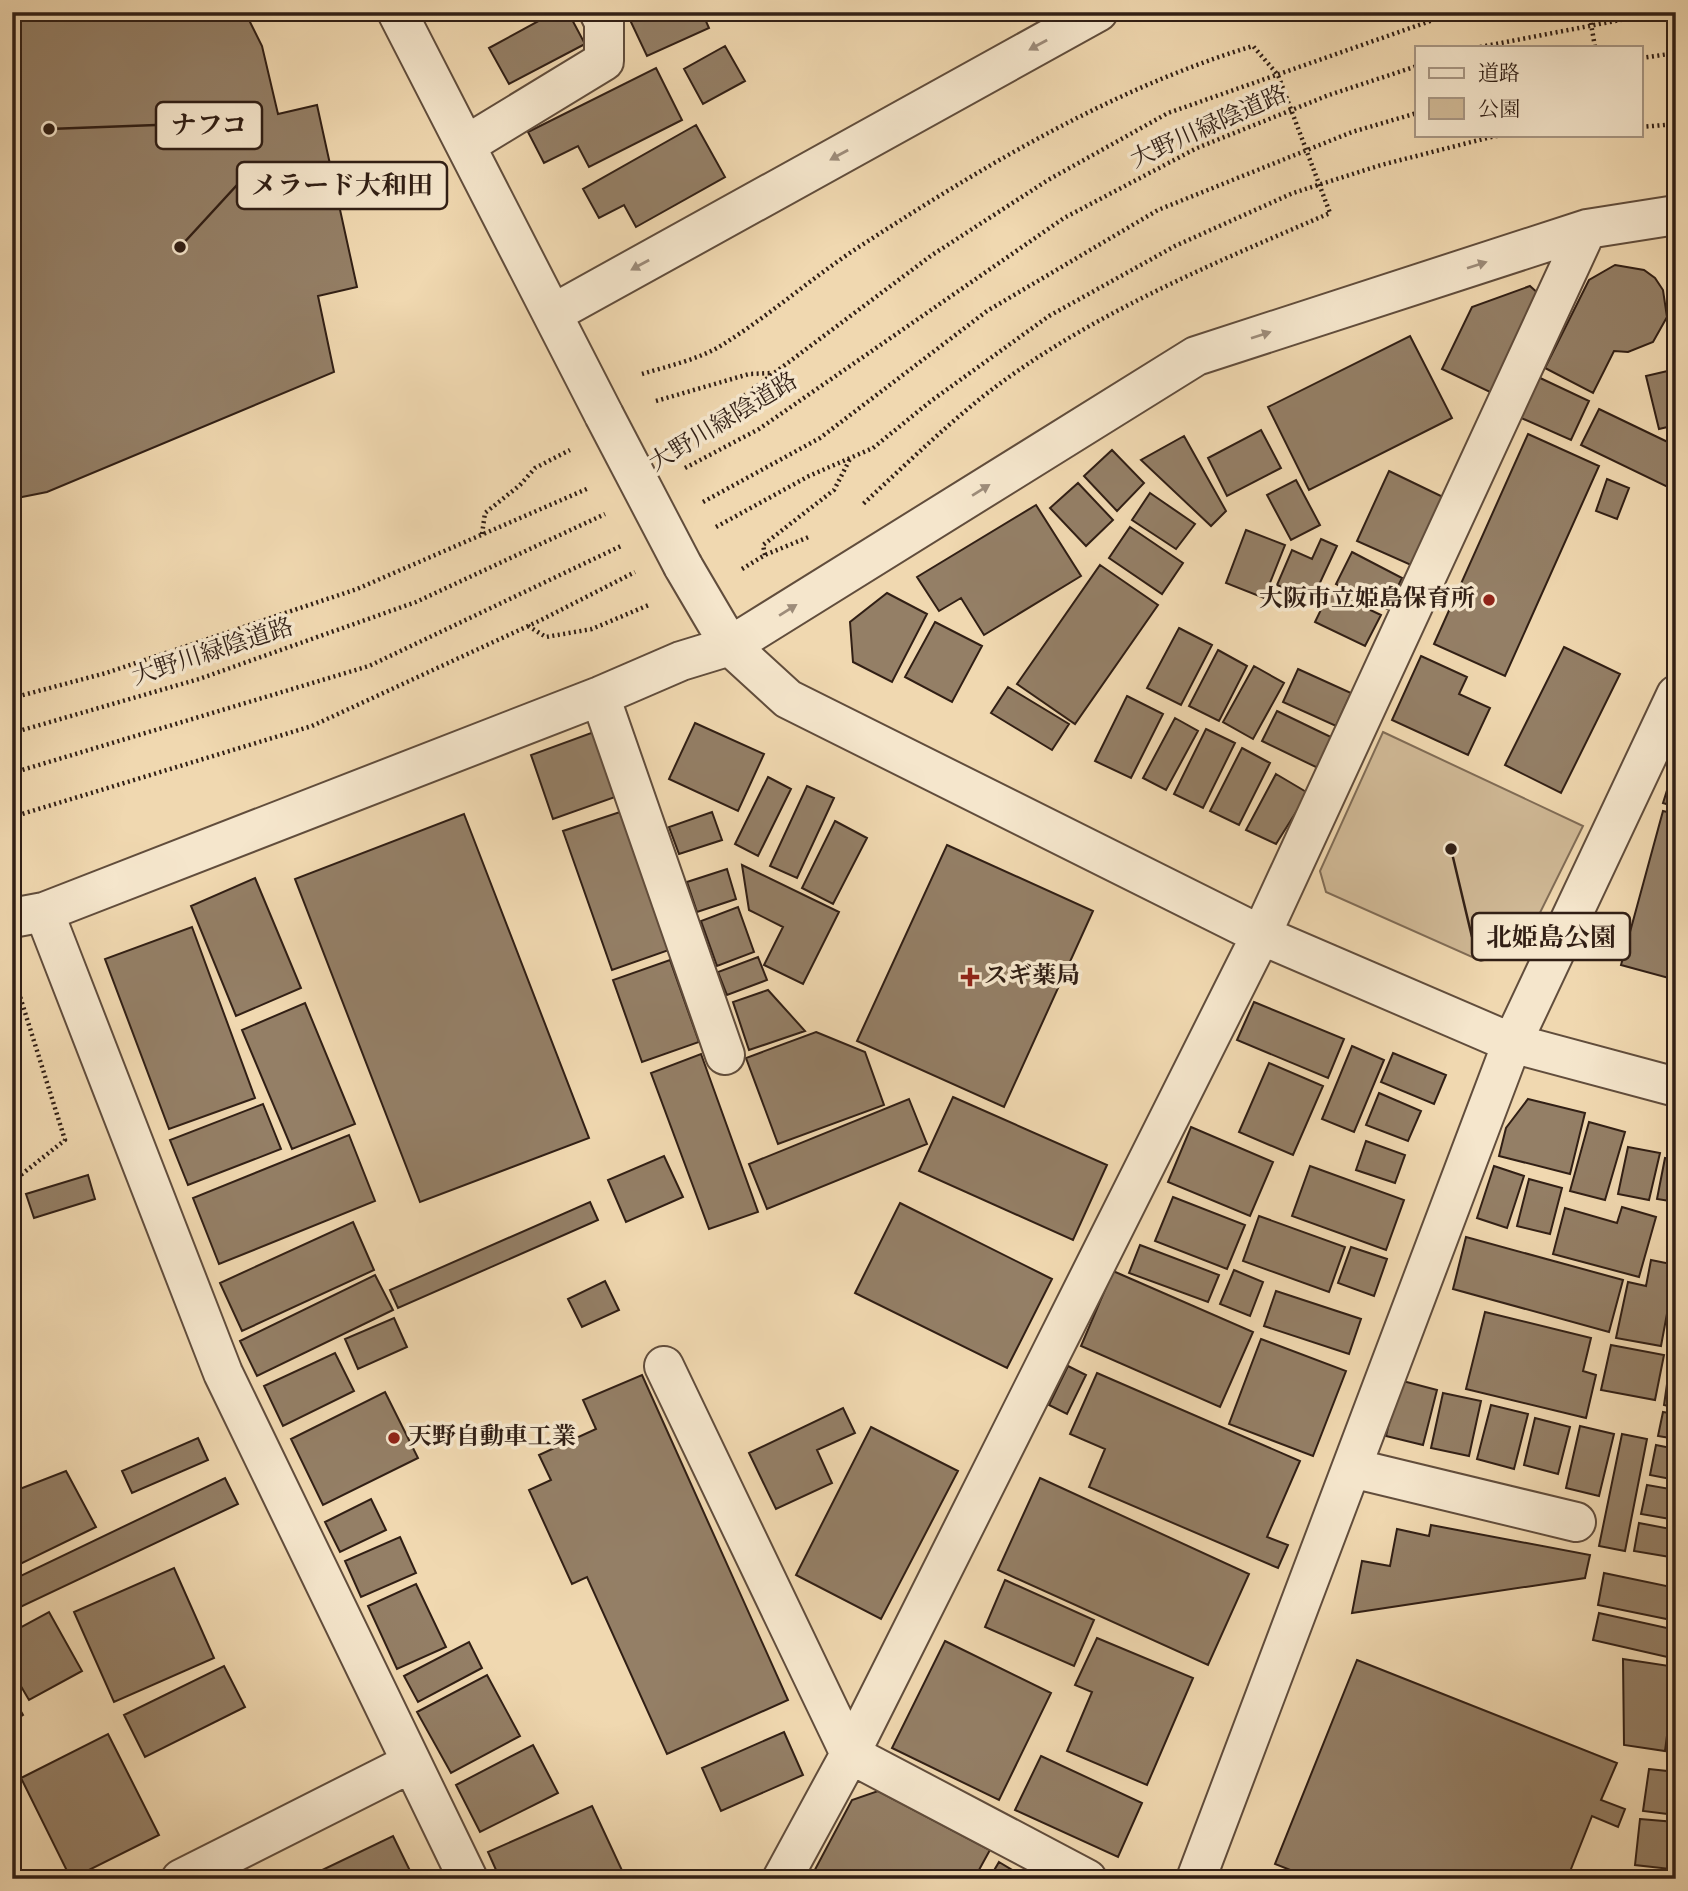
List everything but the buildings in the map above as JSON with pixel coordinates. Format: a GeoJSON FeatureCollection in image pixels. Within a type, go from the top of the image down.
{"type":"FeatureCollection","features":[{"type":"Feature","properties":{"kind":"street"},"geometry":{"type":"LineString","coordinates":[[397,12],[683,566],[730,646],[788,699],[1261,935],[1512,1043],[1676,1087]]}},
{"type":"Feature","properties":{"kind":"street"},"geometry":{"type":"LineString","coordinates":[[466,145],[604,61],[604,22],[599,12]]}},
{"type":"Feature","properties":{"kind":"street"},"geometry":{"type":"LineString","coordinates":[[554,313],[1098,12]]}},
{"type":"Feature","properties":{"kind":"street"},"geometry":{"type":"LineString","coordinates":[[468,1879],[223,1373],[28,915],[600,696],[681,661],[730,646],[1196,356],[1587,229],[1676,215]]}},
{"type":"Feature","properties":{"kind":"street"},"geometry":{"type":"LineString","coordinates":[[782,1879],[849,1754],[1261,935],[1587,229]]}},
{"type":"Feature","properties":{"kind":"street"},"geometry":{"type":"LineString","coordinates":[[1196,1879],[1512,1043],[1676,695]]}},
{"type":"Feature","properties":{"kind":"street"},"geometry":{"type":"LineString","coordinates":[[600,696],[725,1055]]}},
{"type":"Feature","properties":{"kind":"street"},"geometry":{"type":"LineString","coordinates":[[664,1366],[849,1754],[1087,1879]]}},
{"type":"Feature","properties":{"kind":"street"},"geometry":{"type":"LineString","coordinates":[[1352,1468],[1576,1522]]}},
{"type":"Feature","properties":{"kind":"street"},"geometry":{"type":"LineString","coordinates":[[181,1879],[411,1763]]}},
{"type":"Feature","properties":{"kind":"path"},"geometry":{"type":"LineString","coordinates":[[666,445],[714,418],[932,255],[1048,180],[1168,113],[1456,12]]}},
{"type":"Feature","properties":{"kind":"path"},"geometry":{"type":"LineString","coordinates":[[1589,12],[1595,46]]}},
{"type":"Feature","properties":{"kind":"path"},"geometry":{"type":"LineString","coordinates":[[1485,46],[1662,12]]}},
{"type":"Feature","properties":{"kind":"path"},"geometry":{"type":"LineString","coordinates":[[642,374],[720,347],[864,243],[1105,103],[1198,63],[1254,46],[1278,75],[1330,213],[1130,303],[1053,350],[982,397],[860,507]]}},
{"type":"Feature","properties":{"kind":"path"},"geometry":{"type":"LineString","coordinates":[[1642,58],[1676,53]]}},
{"type":"Feature","properties":{"kind":"path","name":"大野川緑陰道路"},"geometry":{"type":"LineString","coordinates":[[680,471],[759,429],[1064,218],[1197,148],[1291,110],[1415,66]]}},
{"type":"Feature","properties":{"kind":"path"},"geometry":{"type":"LineString","coordinates":[[693,507],[820,438],[987,311],[1158,210],[1307,150],[1415,114]]}},
{"type":"Feature","properties":{"kind":"path"},"geometry":{"type":"LineString","coordinates":[[1642,127],[1676,124]]}},
{"type":"Feature","properties":{"kind":"path"},"geometry":{"type":"LineString","coordinates":[[711,530],[809,476],[873,448],[931,401],[1049,316],[1175,246],[1293,193],[1394,162],[1495,136]]}},
{"type":"Feature","properties":{"kind":"path"},"geometry":{"type":"LineString","coordinates":[[656,401],[749,374],[773,373]]}},
{"type":"Feature","properties":{"kind":"path"},"geometry":{"type":"LineString","coordinates":[[482,534],[485,513],[520,485],[535,468],[558,454]]}},
{"type":"Feature","properties":{"kind":"path"},"geometry":{"type":"LineString","coordinates":[[765,555],[763,545],[834,490],[850,458]]}},
{"type":"Feature","properties":{"kind":"path"},"geometry":{"type":"LineString","coordinates":[[12,698],[106,673],[357,589],[594,485]]}},
{"type":"Feature","properties":{"kind":"path","name":"大野川緑陰道路"},"geometry":{"type":"LineString","coordinates":[[12,733],[199,679],[416,602],[608,512]]}},
{"type":"Feature","properties":{"kind":"path"},"geometry":{"type":"LineString","coordinates":[[742,569],[765,555],[815,535]]}},
{"type":"Feature","properties":{"kind":"path"},"geometry":{"type":"LineString","coordinates":[[12,773],[369,666],[624,544]]}},
{"type":"Feature","properties":{"kind":"path"},"geometry":{"type":"LineString","coordinates":[[12,817],[312,726],[528,626],[638,570]]}},
{"type":"Feature","properties":{"kind":"path"},"geometry":{"type":"LineString","coordinates":[[528,626],[546,636],[592,629],[654,603]]}},
{"type":"Feature","properties":{"kind":"path"},"geometry":{"type":"LineString","coordinates":[[12,971],[65,1140],[37,1165],[12,1182]]}},
{"type":"Feature","properties":{"kind":"green space"},"geometry":{"type":"Polygon","coordinates":[[[1383,732],[1583,826],[1522,949],[1481,961],[1326,892],[1320,871],[1383,732]]]}},
{"type":"Feature","properties":{"kind":"place","name":"ナフコ"},"geometry":{"type":"Point","coordinates":[49,129]}},
{"type":"Feature","properties":{"kind":"place","name":"メラード大和田"},"geometry":{"type":"Point","coordinates":[180,247]}},
{"type":"Feature","properties":{"kind":"place","name":"大阪市立姫島保育所"},"geometry":{"type":"Point","coordinates":[1489,600]}},
{"type":"Feature","properties":{"kind":"place","name":"北姫島公園"},"geometry":{"type":"Point","coordinates":[1451,849]}},
{"type":"Feature","properties":{"kind":"place","name":"スギ薬局"},"geometry":{"type":"Point","coordinates":[970,977]}},
{"type":"Feature","properties":{"kind":"place","name":"天野自動車工業"},"geometry":{"type":"Point","coordinates":[394,1438]}}]}
